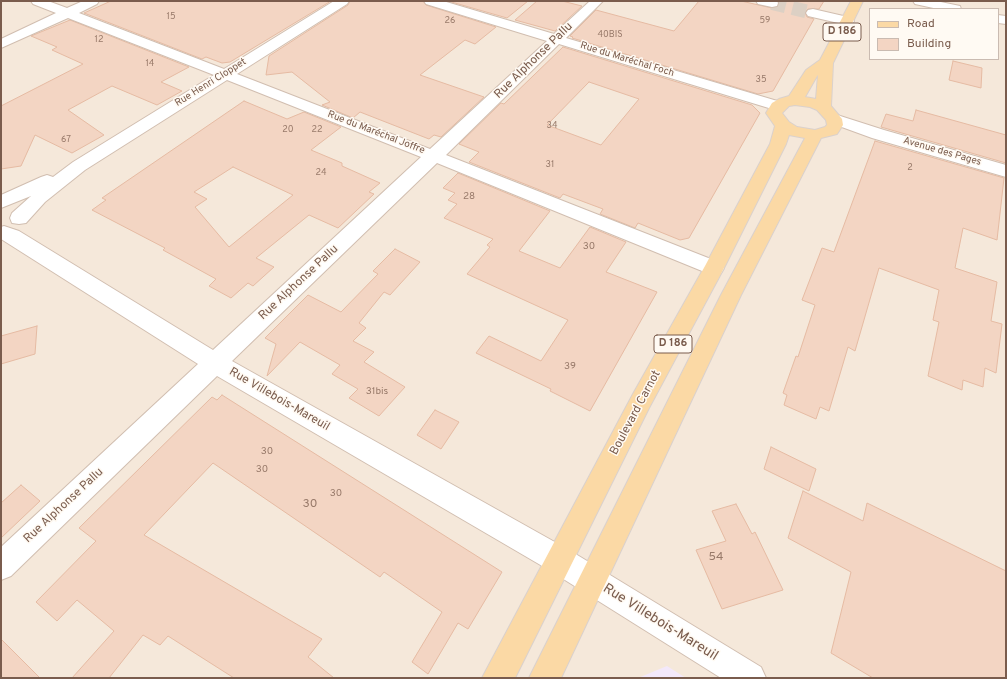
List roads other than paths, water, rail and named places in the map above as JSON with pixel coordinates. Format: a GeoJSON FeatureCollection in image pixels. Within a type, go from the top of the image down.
{"type":"FeatureCollection","features":[{"type":"Feature","properties":{"kind":"main road","name":"D 186"},"geometry":{"type":"LineString","coordinates":[[823,107],[826,63],[857,1]]}},
{"type":"Feature","properties":{"kind":"main road","name":"D 186"},"geometry":{"type":"LineString","coordinates":[[795,100],[811,73],[826,63]]}},
{"type":"Feature","properties":{"kind":"main road"},"geometry":{"type":"LineString","coordinates":[[795,100],[810,102],[823,107],[827,128],[798,132],[780,116],[784,102],[795,100]]}},
{"type":"Feature","properties":{"kind":"main road","name":"Boulevard Carnot"},"geometry":{"type":"LineString","coordinates":[[498,678],[641,401],[714,268],[778,144],[780,116]]}},
{"type":"Feature","properties":{"kind":"main road","name":"D 186"},"geometry":{"type":"LineString","coordinates":[[546,678],[592,580],[731,295],[827,128]]}},
{"type":"Feature","properties":{"kind":"street","name":"Rue du Maréchal Joffre"},"geometry":{"type":"LineString","coordinates":[[37,1],[434,156],[714,268]]}},
{"type":"Feature","properties":{"kind":"street"},"geometry":{"type":"LineString","coordinates":[[1,44],[93,1]]}},
{"type":"Feature","properties":{"kind":"street","name":"Rue Henri Cloppet"},"geometry":{"type":"LineString","coordinates":[[8,228],[39,198],[79,166],[343,1]]}},
{"type":"Feature","properties":{"kind":"street","name":"Rue du Maréchal Foch"},"geometry":{"type":"LineString","coordinates":[[430,1],[557,39],[780,116]]}},
{"type":"Feature","properties":{"kind":"street","name":"Rue Alphonse Pallu"},"geometry":{"type":"LineString","coordinates":[[1,566],[597,1]]}},
{"type":"Feature","properties":{"kind":"street"},"geometry":{"type":"LineString","coordinates":[[920,1],[951,8]]}},
{"type":"Feature","properties":{"kind":"street"},"geometry":{"type":"LineString","coordinates":[[814,13],[847,21]]}},
{"type":"Feature","properties":{"kind":"street","name":"Avenue des Pages"},"geometry":{"type":"LineString","coordinates":[[827,128],[878,134],[1006,171]]}},
{"type":"Feature","properties":{"kind":"street","name":"Rue Henri Cloppet"},"geometry":{"type":"LineString","coordinates":[[1,203],[79,166]]}},
{"type":"Feature","properties":{"kind":"street"},"geometry":{"type":"LineString","coordinates":[[1,203],[16,206],[20,211],[8,228]]}},
{"type":"Feature","properties":{"kind":"street","name":"Rue Villebois-Mareuil"},"geometry":{"type":"LineString","coordinates":[[8,228],[12,236],[215,363],[559,560],[750,678]]}},
{"type":"Feature","properties":{"kind":"tunnel"},"geometry":{"type":"LineString","coordinates":[[772,3],[813,13]]}}]}
